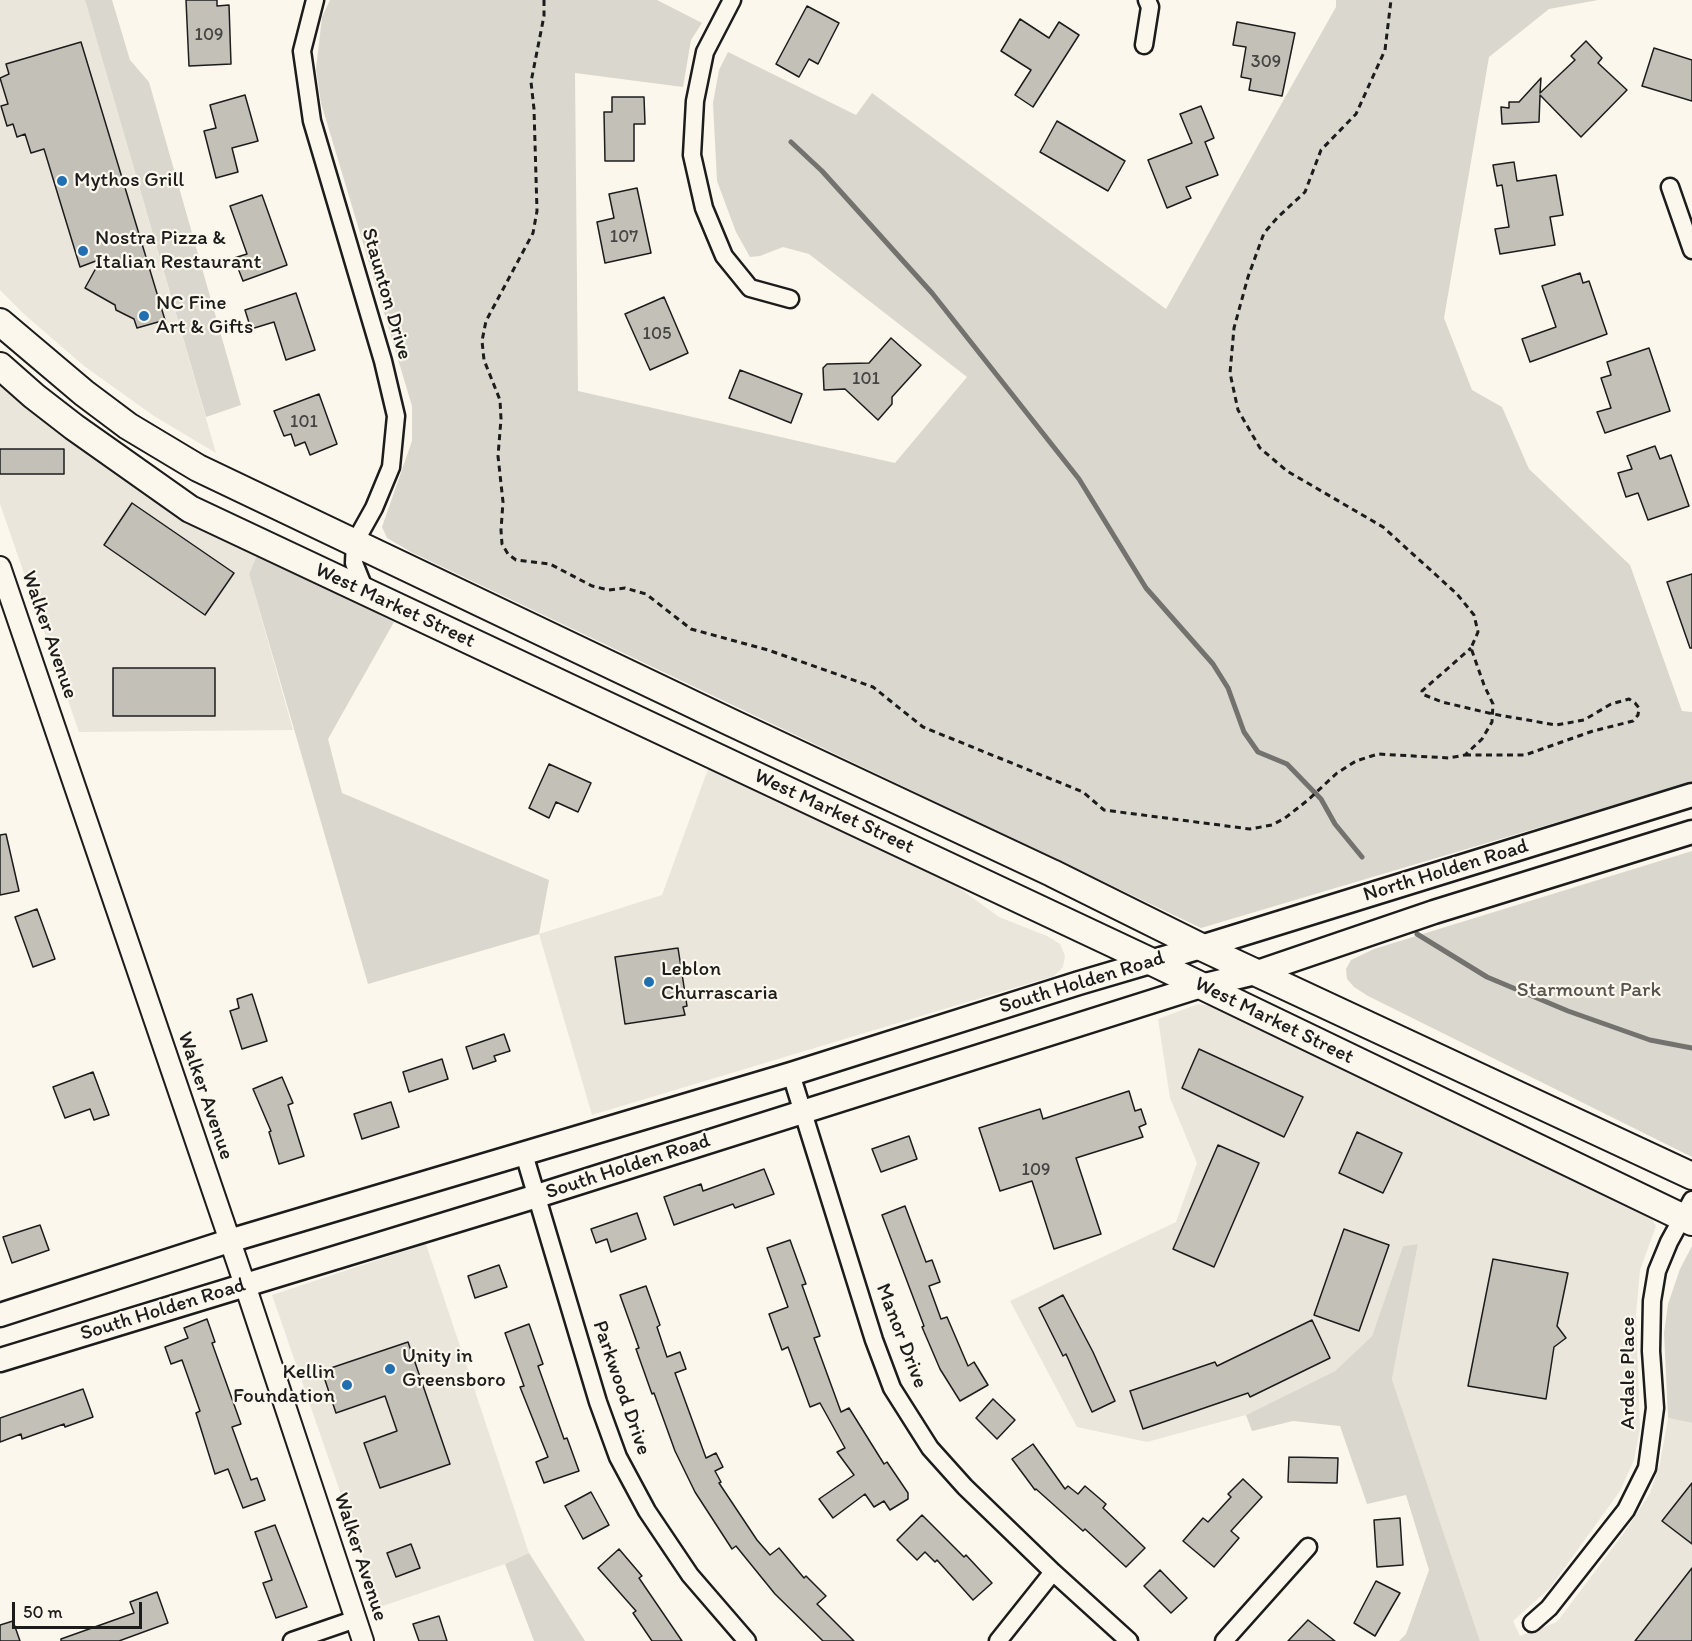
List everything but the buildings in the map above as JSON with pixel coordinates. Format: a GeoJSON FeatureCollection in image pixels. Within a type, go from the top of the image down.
{"type":"FeatureCollection","features":[{"type":"Feature","properties":{"kind":"main road","name":"West Market Street"},"geometry":{"type":"LineString","coordinates":[[0,322],[84,393],[128,426],[198,468],[1052,873],[1201,947],[1692,1176]]}},
{"type":"Feature","properties":{"kind":"main road","name":"West Market Street"},"geometry":{"type":"LineString","coordinates":[[0,366],[33,396],[74,427],[190,509],[1201,986],[1689,1213]]}},
{"type":"Feature","properties":{"kind":"main road","name":"North Holden Road"},"geometry":{"type":"LineString","coordinates":[[1201,947],[1692,795]]}},
{"type":"Feature","properties":{"kind":"main road","name":"North Holden Road"},"geometry":{"type":"LineString","coordinates":[[1256,973],[1434,912],[1692,832]]}},
{"type":"Feature","properties":{"kind":"main road","name":"South Holden Road"},"geometry":{"type":"LineString","coordinates":[[0,1315],[229,1241],[791,1074],[1201,947]]}},
{"type":"Feature","properties":{"kind":"main road","name":"South Holden Road"},"geometry":{"type":"LineString","coordinates":[[0,1360],[537,1196],[1201,986],[1256,973]]}},
{"type":"Feature","properties":{"kind":"street","name":"Staunton Drive"},"geometry":{"type":"LineString","coordinates":[[315,0],[302,51],[312,121],[384,361],[396,416],[391,467],[374,508],[355,542]]}},
{"type":"Feature","properties":{"kind":"street"},"geometry":{"type":"LineString","coordinates":[[732,0],[705,52],[695,101],[692,154],[704,208],[724,256],[750,288],[790,299]]}},
{"type":"Feature","properties":{"kind":"street"},"geometry":{"type":"LineString","coordinates":[[1144,45],[1150,7],[1147,0]]}},
{"type":"Feature","properties":{"kind":"street"},"geometry":{"type":"LineString","coordinates":[[1670,187],[1692,250]]}},
{"type":"Feature","properties":{"kind":"street"},"geometry":{"type":"LineString","coordinates":[[355,542],[354,563],[362,583],[370,594]]}},
{"type":"Feature","properties":{"kind":"street","name":"Walker Avenue"},"geometry":{"type":"LineString","coordinates":[[0,567],[245,1284],[363,1641]]}},
{"type":"Feature","properties":{"kind":"street","name":"Manor Drive"},"geometry":{"type":"LineString","coordinates":[[791,1074],[874,1340],[892,1388],[930,1448],[965,1487],[1129,1641]]}},
{"type":"Feature","properties":{"kind":"street","name":"Parkwood Drive"},"geometry":{"type":"LineString","coordinates":[[524,1154],[598,1402],[618,1457],[647,1511],[690,1575],[747,1641]]}},
{"type":"Feature","properties":{"kind":"street","name":"Ardale Place"},"geometry":{"type":"LineString","coordinates":[[1532,1623],[1549,1608],[1626,1510],[1647,1468],[1654,1408],[1651,1351],[1652,1301],[1657,1271],[1669,1242],[1689,1213]]}},
{"type":"Feature","properties":{"kind":"street"},"geometry":{"type":"LineString","coordinates":[[1224,1641],[1308,1547]]}},
{"type":"Feature","properties":{"kind":"street"},"geometry":{"type":"LineString","coordinates":[[998,1641],[1053,1572]]}},
{"type":"Feature","properties":{"kind":"street"},"geometry":{"type":"LineString","coordinates":[[292,1641],[356,1619]]}},
{"type":"Feature","properties":{"kind":"path"},"geometry":{"type":"LineString","coordinates":[[544,0],[544,16],[531,82],[537,211],[533,233],[486,321],[482,341],[484,360],[500,400],[498,456],[503,502],[501,530],[502,544],[508,554],[516,560],[550,564],[592,586],[609,590],[625,588],[646,594],[691,628],[768,650],[873,687],[923,728],[1083,792],[1104,810],[1250,829],[1272,825],[1308,800],[1337,773],[1356,761],[1378,754],[1449,758],[1465,755],[1525,755],[1568,739],[1633,721],[1638,715],[1639,708],[1629,699],[1620,701],[1584,720],[1556,725],[1493,714],[1442,702],[1422,694],[1422,691],[1471,648],[1478,632],[1474,615],[1457,594],[1383,527],[1287,471],[1260,448],[1239,410],[1230,373],[1234,328],[1248,277],[1264,232],[1305,192],[1321,150],[1356,114],[1385,50],[1391,0]]}},
{"type":"Feature","properties":{"kind":"path"},"geometry":{"type":"LineString","coordinates":[[1465,755],[1482,739],[1492,722],[1493,714],[1493,704],[1471,648]]}},
{"type":"Feature","properties":{"kind":"shaded area"},"geometry":{"type":"Polygon","coordinates":[[[0,0],[85,0],[216,453],[154,416],[84,366],[0,290],[0,0]]]}},
{"type":"Feature","properties":{"kind":"shaded area"},"geometry":{"type":"Polygon","coordinates":[[[0,383],[63,436],[149,495],[257,555],[249,574],[293,730],[79,732],[0,504],[0,383]]]}},
{"type":"Feature","properties":{"kind":"shaded area"},"geometry":{"type":"Polygon","coordinates":[[[708,769],[948,880],[999,917],[1047,936],[1060,944],[1065,956],[1063,967],[1054,976],[592,1115],[539,934],[662,895],[708,769]]]}},
{"type":"Feature","properties":{"kind":"shaded area"},"geometry":{"type":"Polygon","coordinates":[[[1198,1004],[1209,1006],[1648,1213],[1656,1226],[1640,1270],[1636,1314],[1640,1429],[1634,1460],[1620,1491],[1550,1588],[1513,1621],[1520,1636],[1557,1622],[1626,1530],[1650,1493],[1660,1463],[1668,1418],[1692,1423],[1692,1641],[1480,1641],[1392,1379],[1418,1244],[1403,1246],[1372,1336],[1335,1371],[1246,1415],[1147,1442],[1077,1427],[1010,1301],[1176,1222],[1197,1163],[1170,1098],[1158,1019],[1198,1004]]]}},
{"type":"Feature","properties":{"kind":"shaded area"},"geometry":{"type":"Polygon","coordinates":[[[426,1244],[529,1553],[505,1564],[380,1607],[272,1295],[426,1244]]]}},
{"type":"Feature","properties":{"kind":"green space"},"geometry":{"type":"Polygon","coordinates":[[[85,0],[112,0],[130,60],[149,82],[241,405],[206,417],[85,0]]]}},
{"type":"Feature","properties":{"kind":"green space"},"geometry":{"type":"Polygon","coordinates":[[[330,0],[657,0],[702,23],[691,40],[683,87],[575,73],[578,391],[895,463],[967,377],[809,254],[783,247],[760,256],[750,257],[736,232],[717,181],[713,103],[719,70],[728,52],[856,115],[872,93],[1166,309],[1336,7],[1336,0],[1598,0],[1549,9],[1489,57],[1444,318],[1472,390],[1502,407],[1529,469],[1630,565],[1682,711],[1692,712],[1692,782],[1201,928],[411,552],[387,538],[382,527],[412,441],[412,406],[321,103],[316,69],[322,17],[330,0]]]}},
{"type":"Feature","properties":{"kind":"green space"},"geometry":{"type":"Polygon","coordinates":[[[257,555],[394,622],[328,739],[342,793],[549,880],[539,934],[368,984],[249,574],[257,555]]]}},
{"type":"Feature","properties":{"kind":"green space","name":"Starmount Park"},"geometry":{"type":"Polygon","coordinates":[[[1692,851],[1692,1157],[1368,996],[1354,987],[1347,979],[1346,969],[1351,960],[1374,949],[1692,851]]]}},
{"type":"Feature","properties":{"kind":"green space"},"geometry":{"type":"Polygon","coordinates":[[[1418,1244],[1392,1379],[1480,1641],[1399,1641],[1406,1634],[1429,1570],[1406,1495],[1367,1504],[1340,1426],[1293,1421],[1252,1431],[1246,1415],[1335,1371],[1372,1336],[1403,1246],[1418,1244]]]}},
{"type":"Feature","properties":{"kind":"green space"},"geometry":{"type":"Polygon","coordinates":[[[1692,1246],[1692,1423],[1668,1418],[1664,1333],[1668,1304],[1680,1269],[1692,1246]]]}},
{"type":"Feature","properties":{"kind":"green space"},"geometry":{"type":"Polygon","coordinates":[[[529,1553],[585,1641],[534,1641],[505,1564],[529,1553]]]}},
{"type":"Feature","properties":{"kind":"waterway"},"geometry":{"type":"LineString","coordinates":[[791,142],[822,171],[932,293],[1079,479],[1146,588],[1213,664],[1228,688],[1244,732],[1258,752],[1287,764],[1321,799],[1335,824],[1362,857]]}},
{"type":"Feature","properties":{"kind":"waterway"},"geometry":{"type":"LineString","coordinates":[[1417,934],[1487,977],[1568,1011],[1650,1040],[1692,1048]]}},
{"type":"Feature","properties":{"kind":"place","name":"Mythos Grill"},"geometry":{"type":"Point","coordinates":[62,181]}},
{"type":"Feature","properties":{"kind":"place","name":"Nostra Pizza & Italian Restaurant"},"geometry":{"type":"Point","coordinates":[83,251]}},
{"type":"Feature","properties":{"kind":"place","name":"NC Fine Art & Gifts"},"geometry":{"type":"Point","coordinates":[144,316]}},
{"type":"Feature","properties":{"kind":"place","name":"Leblon Churrascaria"},"geometry":{"type":"Point","coordinates":[649,982]}},
{"type":"Feature","properties":{"kind":"place","name":"Unity in Greensboro"},"geometry":{"type":"Point","coordinates":[390,1369]}},
{"type":"Feature","properties":{"kind":"place","name":"Kellin Foundation"},"geometry":{"type":"Point","coordinates":[347,1385]}}]}
